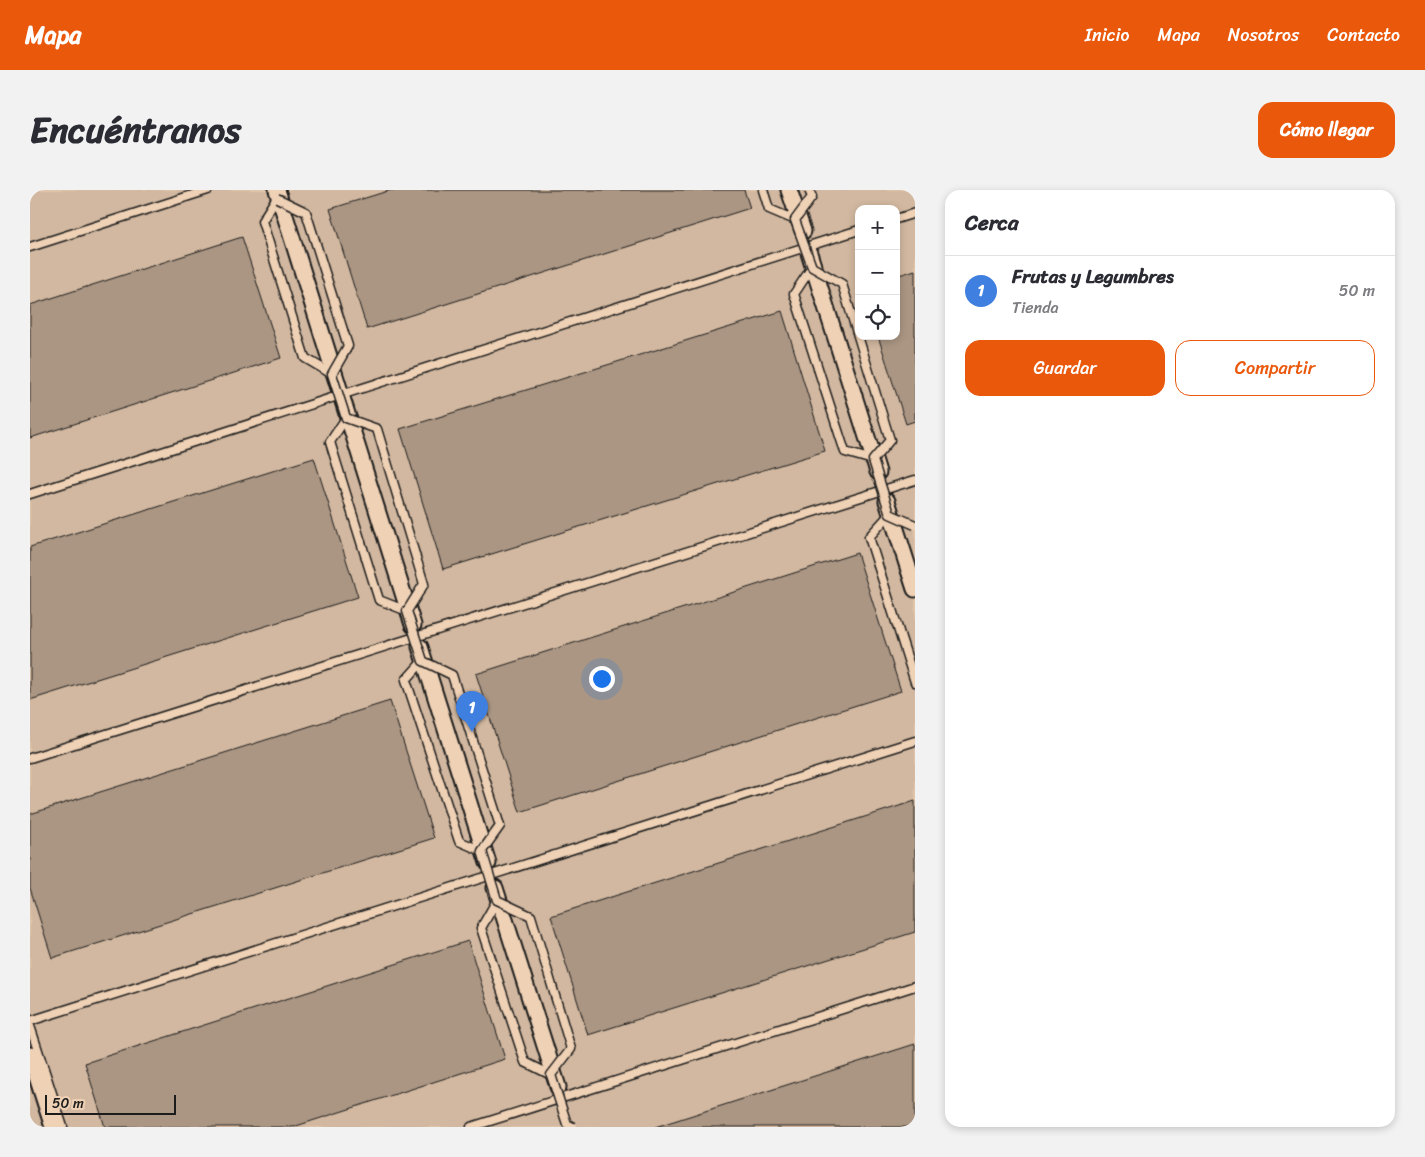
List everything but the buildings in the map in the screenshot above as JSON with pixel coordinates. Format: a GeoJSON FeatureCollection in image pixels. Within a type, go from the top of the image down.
{"type":"FeatureCollection","features":[{"type":"Feature","properties":{"kind":"street"},"geometry":{"type":"LineString","coordinates":[[790,190],[915,589]]}},
{"type":"Feature","properties":{"kind":"street"},"geometry":{"type":"LineString","coordinates":[[276,193],[569,1126]]}},
{"type":"Feature","properties":{"kind":"street"},"geometry":{"type":"LineString","coordinates":[[30,1055],[53,1127]]}},
{"type":"Feature","properties":{"kind":"lane"},"geometry":{"type":"LineString","coordinates":[[30,248],[208,190]]}},
{"type":"Feature","properties":{"kind":"lane"},"geometry":{"type":"LineString","coordinates":[[762,190],[769,209],[795,220],[812,267],[842,284],[890,440],[873,460]]}},
{"type":"Feature","properties":{"kind":"lane"},"geometry":{"type":"LineString","coordinates":[[795,220],[812,197],[810,190]]}},
{"type":"Feature","properties":{"kind":"lane"},"geometry":{"type":"LineString","coordinates":[[332,374],[348,346],[306,212],[276,193],[262,221],[304,358],[332,374],[346,418]]}},
{"type":"Feature","properties":{"kind":"lane"},"geometry":{"type":"LineString","coordinates":[[900,218],[915,213]]}},
{"type":"Feature","properties":{"kind":"lane"},"geometry":{"type":"LineString","coordinates":[[30,494],[855,231]]}},
{"type":"Feature","properties":{"kind":"lane"},"geometry":{"type":"LineString","coordinates":[[812,267],[794,294],[845,452],[873,460]]}},
{"type":"Feature","properties":{"kind":"lane"},"geometry":{"type":"LineString","coordinates":[[346,418],[377,428],[424,584],[407,611],[423,661],[452,675],[500,826],[482,851]]}},
{"type":"Feature","properties":{"kind":"lane"},"geometry":{"type":"LineString","coordinates":[[346,418],[330,442],[379,600],[407,611]]}},
{"type":"Feature","properties":{"kind":"lane"},"geometry":{"type":"LineString","coordinates":[[873,460],[890,514],[915,525]]}},
{"type":"Feature","properties":{"kind":"lane"},"geometry":{"type":"LineString","coordinates":[[30,758],[915,480]]}},
{"type":"Feature","properties":{"kind":"lane"},"geometry":{"type":"LineString","coordinates":[[890,514],[870,537],[915,682]]}},
{"type":"Feature","properties":{"kind":"lane"},"geometry":{"type":"LineString","coordinates":[[423,661],[406,680],[459,841],[482,851],[497,900],[481,928],[524,1062],[551,1075],[569,1126]]}},
{"type":"Feature","properties":{"kind":"lane"},"geometry":{"type":"LineString","coordinates":[[30,1021],[915,741]]}},
{"type":"Feature","properties":{"kind":"lane"},"geometry":{"type":"LineString","coordinates":[[497,900],[531,916],[571,1049],[551,1075]]}},
{"type":"Feature","properties":{"kind":"lane"},"geometry":{"type":"LineString","coordinates":[[471,1127],[915,986]]}},
{"type":"Feature","properties":{"kind":"lane"},"geometry":{"type":"LineString","coordinates":[[30,1026],[63,1127]]}},
{"type":"Feature","properties":{"kind":"shaded area"},"geometry":{"type":"Polygon","coordinates":[[[30,190],[915,190],[915,1127],[30,1127],[30,190]]]}},
{"type":"Feature","properties":{"kind":"place","name":"Frutas y Legumbres"},"geometry":{"type":"Point","coordinates":[472,732]}}]}
